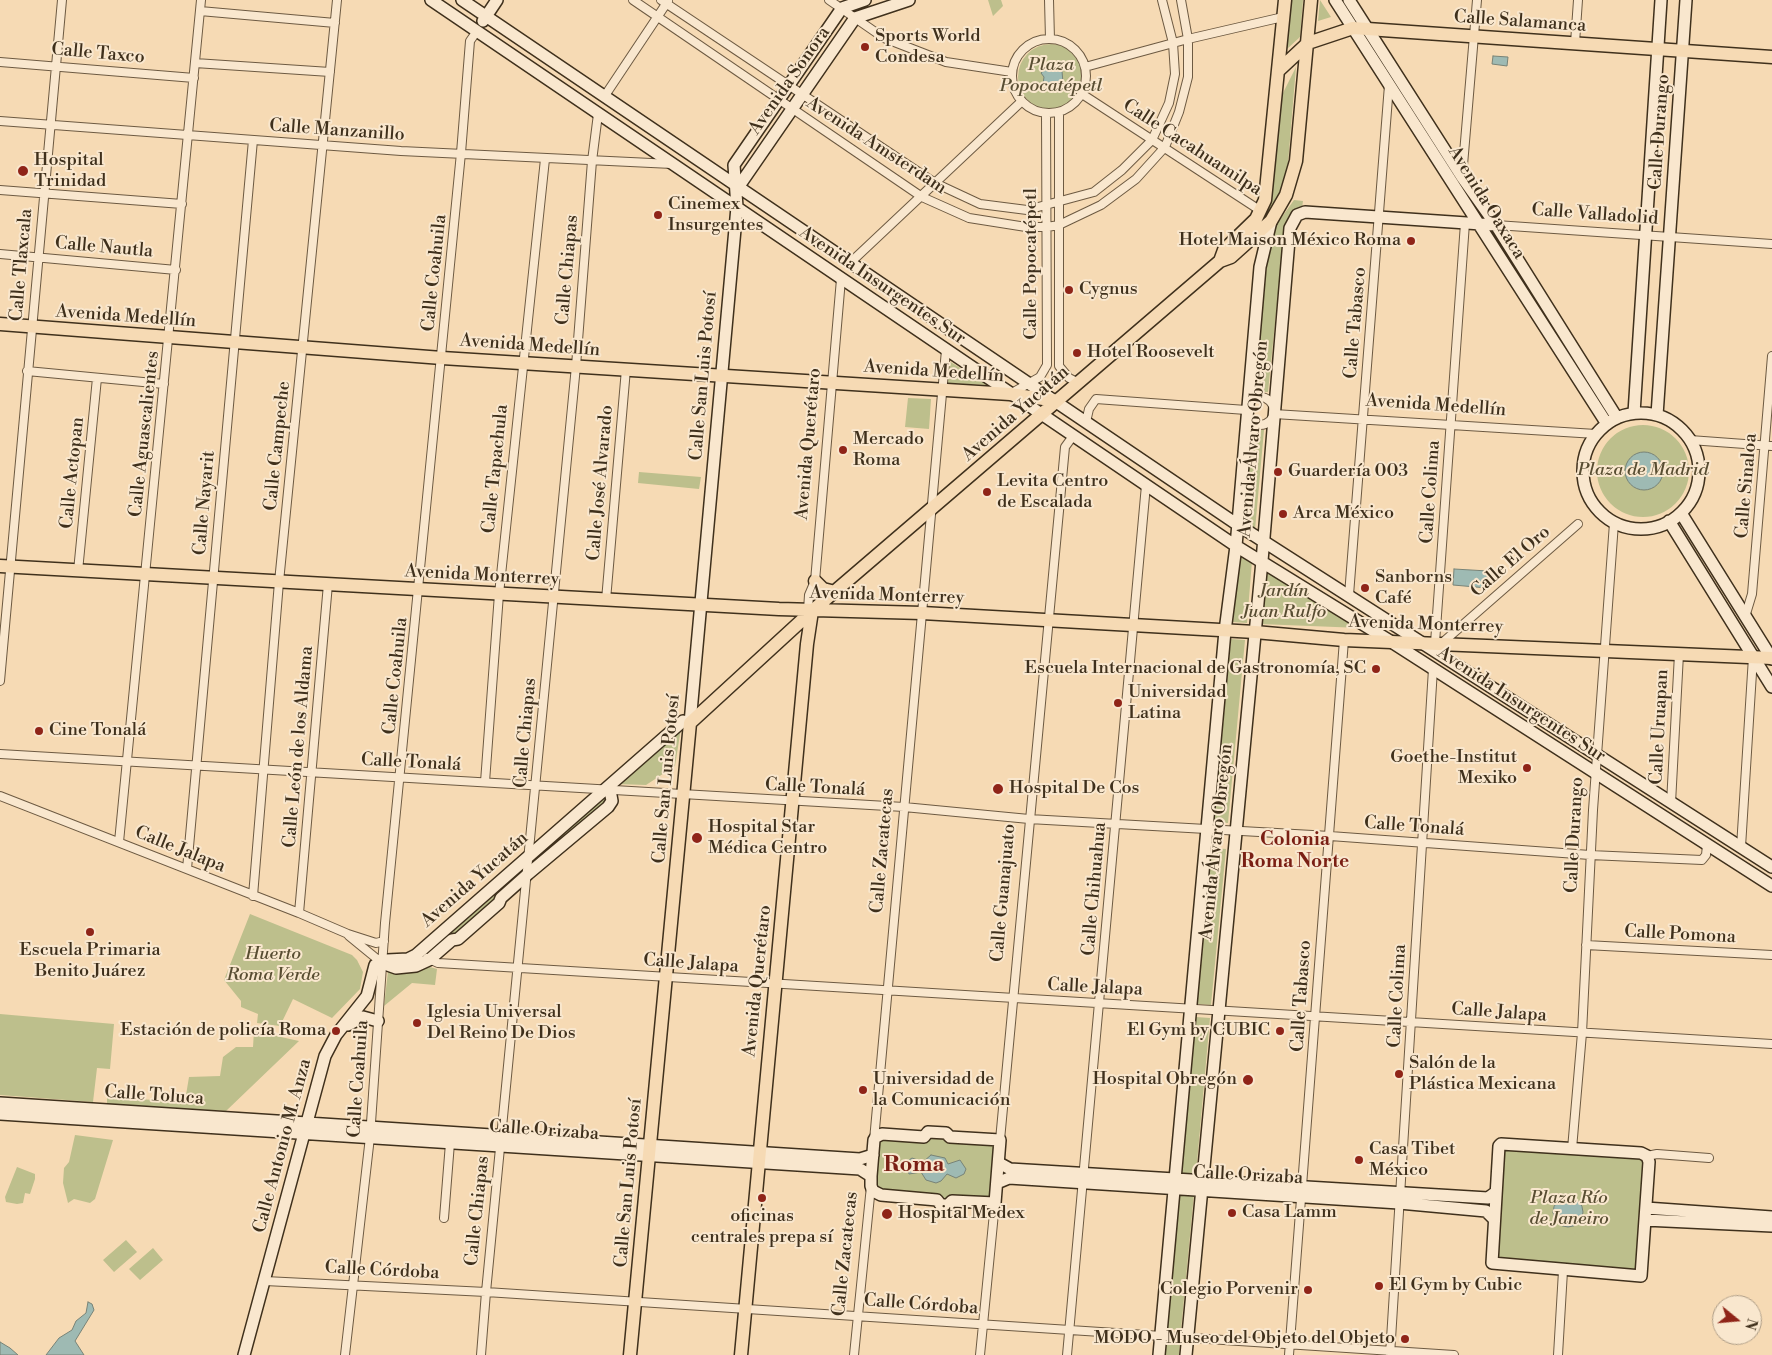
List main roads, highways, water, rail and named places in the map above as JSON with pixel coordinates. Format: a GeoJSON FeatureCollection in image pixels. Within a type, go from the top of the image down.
{"type":"FeatureCollection","features":[{"type":"Feature","properties":{"kind":"main road","name":"Avenida Insurgentes Sur"},"geometry":{"type":"LineString","coordinates":[[431,0],[1236,546],[1390,641],[1772,886]]}},
{"type":"Feature","properties":{"kind":"main road","name":"Avenida Insurgentes Sur"},"geometry":{"type":"LineString","coordinates":[[462,0],[604,98],[737,184],[1238,525],[1772,866]]}},
{"type":"Feature","properties":{"kind":"main road"},"geometry":{"type":"LineString","coordinates":[[477,31],[497,0]]}},
{"type":"Feature","properties":{"kind":"main road","name":"Avenida Sonora"},"geometry":{"type":"LineString","coordinates":[[736,207],[737,184],[734,165],[777,99],[842,8],[865,0]]}},
{"type":"Feature","properties":{"kind":"main road","name":"Avenida Sonora"},"geometry":{"type":"LineString","coordinates":[[737,184],[803,95],[855,18],[909,0]]}},
{"type":"Feature","properties":{"kind":"main road"},"geometry":{"type":"LineString","coordinates":[[1278,71],[1285,0]]}},
{"type":"Feature","properties":{"kind":"main road","name":"Avenida Álvaro Obregón"},"geometry":{"type":"LineString","coordinates":[[1158,1355],[1225,630],[1238,525],[1246,410],[1260,268],[1271,221],[1282,204],[1294,174],[1311,0]]}},
{"type":"Feature","properties":{"kind":"main road","name":"Avenida Oaxaca"},"geometry":{"type":"LineString","coordinates":[[1335,0],[1478,224],[1612,421]]}},
{"type":"Feature","properties":{"kind":"main road","name":"Avenida Oaxaca"},"geometry":{"type":"LineString","coordinates":[[1349,0],[1462,177],[1496,225],[1612,421]]}},
{"type":"Feature","properties":{"kind":"main road","name":"Calle Durango"},"geometry":{"type":"LineString","coordinates":[[1634,413],[1661,0]]}},
{"type":"Feature","properties":{"kind":"main road","name":"Calle Durango"},"geometry":{"type":"LineString","coordinates":[[1657,415],[1686,0]]}},
{"type":"Feature","properties":{"kind":"main road","name":"Calle Salamanca"},"geometry":{"type":"LineString","coordinates":[[1278,71],[1308,43],[1353,28],[1772,56]]}},
{"type":"Feature","properties":{"kind":"main road","name":"Avenida Yucatán"},"geometry":{"type":"LineString","coordinates":[[1220,261],[1224,250],[1251,224],[1261,211],[1267,193],[1278,71]]}},
{"type":"Feature","properties":{"kind":"main road","name":"Calle San Luis Potosí"},"geometry":{"type":"LineString","coordinates":[[630,1355],[684,795],[736,207]]}},
{"type":"Feature","properties":{"kind":"main road","name":"Calle Valladolid"},"geometry":{"type":"LineString","coordinates":[[1298,215],[1305,212],[1496,225]]}},
{"type":"Feature","properties":{"kind":"main road","name":"Avenida Álvaro Obregón"},"geometry":{"type":"LineString","coordinates":[[1186,1355],[1217,1010],[1237,832],[1264,540],[1290,228],[1298,215]]}},
{"type":"Feature","properties":{"kind":"main road","name":"Avenida Yucatán"},"geometry":{"type":"LineString","coordinates":[[382,963],[387,960],[408,959],[420,951],[607,790],[683,721],[690,723],[810,611],[835,592],[1220,261],[1231,257],[1271,221]]}},
{"type":"Feature","properties":{"kind":"main road","name":"Avenida Medellín"},"geometry":{"type":"LineString","coordinates":[[0,324],[442,358],[1010,394],[1057,402]]}},
{"type":"Feature","properties":{"kind":"main road"},"geometry":{"type":"LineString","coordinates":[[1634,413],[1657,415],[1675,424],[1690,440],[1697,460],[1697,483],[1688,504],[1681,513],[1669,522],[1659,526],[1636,529],[1614,523],[1606,518],[1592,503],[1584,480],[1585,456],[1596,434],[1612,421],[1634,413]]}},
{"type":"Feature","properties":{"kind":"main road"},"geometry":{"type":"LineString","coordinates":[[1681,513],[1772,658]]}},
{"type":"Feature","properties":{"kind":"main road"},"geometry":{"type":"LineString","coordinates":[[1669,522],[1772,687]]}},
{"type":"Feature","properties":{"kind":"main road","name":"Avenida Monterrey"},"geometry":{"type":"LineString","coordinates":[[6,566],[810,611],[1047,620],[1255,632],[1344,640],[1772,658]]}},
{"type":"Feature","properties":{"kind":"main road"},"geometry":{"type":"LineString","coordinates":[[815,582],[823,589],[835,592]]}},
{"type":"Feature","properties":{"kind":"main road"},"geometry":{"type":"LineString","coordinates":[[779,609],[788,621],[790,631]]}},
{"type":"Feature","properties":{"kind":"main road","name":"Avenida Querétaro"},"geometry":{"type":"LineString","coordinates":[[741,1355],[810,611]]}},
{"type":"Feature","properties":{"kind":"main road","name":"Avenida Yucatán"},"geometry":{"type":"LineString","coordinates":[[382,963],[401,968],[416,966],[429,960],[492,909],[528,874],[608,807],[612,801],[607,790]]}},
{"type":"Feature","properties":{"kind":"main road","name":"Calle Antonio M. Anza"},"geometry":{"type":"LineString","coordinates":[[244,1355],[266,1281],[325,1056],[334,1039],[367,996],[375,965],[382,963]]}},
{"type":"Feature","properties":{"kind":"main road"},"geometry":{"type":"LineString","coordinates":[[342,1028],[363,1018],[378,1021]]}},
{"type":"Feature","properties":{"kind":"main road","name":"Calle Toluca"},"geometry":{"type":"LineString","coordinates":[[0,1103],[36,1111]]}},
{"type":"Feature","properties":{"kind":"main road","name":"Calle Toluca"},"geometry":{"type":"LineString","coordinates":[[0,1114],[36,1111],[305,1129]]}},
{"type":"Feature","properties":{"kind":"main road","name":"Calle Orizaba"},"geometry":{"type":"LineString","coordinates":[[305,1129],[759,1157],[860,1159],[873,1155]]}},
{"type":"Feature","properties":{"kind":"main road","name":"Calle Orizaba"},"geometry":{"type":"LineString","coordinates":[[370,1132],[450,1143],[500,1141]]}},
{"type":"Feature","properties":{"kind":"main road","name":"Calle Guanajuato"},"geometry":{"type":"LineString","coordinates":[[874,1140],[882,1134],[924,1137],[928,1132],[946,1133],[950,1137],[1000,1140],[995,1203]]}},
{"type":"Feature","properties":{"kind":"main road","name":"Calle Zacatecas"},"geometry":{"type":"LineString","coordinates":[[871,1181],[874,1140]]}},
{"type":"Feature","properties":{"kind":"main road"},"geometry":{"type":"LineString","coordinates":[[1501,1144],[1641,1153],[1647,1156],[1649,1162],[1646,1214],[1640,1276],[1492,1264],[1499,1146],[1501,1144]]}},
{"type":"Feature","properties":{"kind":"main road","name":"Calle Orizaba"},"geometry":{"type":"LineString","coordinates":[[759,1157],[860,1169],[880,1195],[937,1200],[941,1205],[948,1205],[952,1201],[995,1203]]}},
{"type":"Feature","properties":{"kind":"main road","name":"Calle Orizaba"},"geometry":{"type":"LineString","coordinates":[[999,1163],[1010,1169],[1084,1179]]}},
{"type":"Feature","properties":{"kind":"main road","name":"Calle Orizaba"},"geometry":{"type":"LineString","coordinates":[[997,1183],[1009,1178],[1084,1179],[1400,1197],[1488,1198],[1496,1192]]}},
{"type":"Feature","properties":{"kind":"main road","name":"Calle Orizaba"},"geometry":{"type":"LineString","coordinates":[[1400,1197],[1486,1211],[1494,1219]]}},
{"type":"Feature","properties":{"kind":"main road"},"geometry":{"type":"LineString","coordinates":[[1646,1214],[1772,1217]]}},
{"type":"Feature","properties":{"kind":"main road"},"geometry":{"type":"LineString","coordinates":[[1646,1214],[1772,1226]]}},
{"type":"Feature","properties":{"kind":"water"},"geometry":{"type":"Polygon","coordinates":[[[1493,56],[1508,57],[1507,66],[1492,64],[1493,56]]]}},
{"type":"Feature","properties":{"kind":"water","name":"Plaza Popocatépetl"},"geometry":{"type":"Polygon","coordinates":[[[1048,67],[1057,67],[1062,71],[1063,83],[1058,88],[1052,86],[1048,88],[1043,84],[1044,77],[1041,73],[1048,67]]]}},
{"type":"Feature","properties":{"kind":"water"},"geometry":{"type":"Polygon","coordinates":[[[1644,452],[1651,453],[1657,458],[1662,464],[1662,478],[1657,484],[1651,489],[1644,490],[1637,489],[1631,484],[1626,478],[1625,471],[1626,464],[1631,458],[1637,453],[1644,452]]]}},
{"type":"Feature","properties":{"kind":"water"},"geometry":{"type":"Polygon","coordinates":[[[1454,569],[1488,571],[1487,588],[1453,585],[1454,569]]]}},
{"type":"Feature","properties":{"kind":"water"},"geometry":{"type":"Polygon","coordinates":[[[931,1155],[945,1158],[948,1164],[960,1160],[966,1169],[964,1174],[956,1178],[947,1174],[941,1181],[936,1183],[926,1180],[921,1172],[909,1174],[906,1164],[909,1160],[912,1158],[923,1162],[931,1155]]]}},
{"type":"Feature","properties":{"kind":"water"},"geometry":{"type":"Polygon","coordinates":[[[1568,1197],[1579,1201],[1583,1212],[1579,1223],[1568,1227],[1557,1223],[1553,1212],[1557,1201],[1568,1197]]]}},
{"type":"Feature","properties":{"kind":"water"},"geometry":{"type":"Polygon","coordinates":[[[88,1302],[92,1304],[94,1310],[75,1341],[84,1355],[46,1355],[59,1338],[72,1330],[76,1321],[86,1313],[88,1302]]]}},
{"type":"Feature","properties":{"kind":"water"},"geometry":{"type":"Polygon","coordinates":[[[0,1342],[10,1348],[18,1355],[0,1355],[0,1342]]]}},
{"type":"Feature","properties":{"kind":"place","name":"Sports World Condesa"},"geometry":{"type":"Point","coordinates":[865,47]}},
{"type":"Feature","properties":{"kind":"place","name":"Hospital Trinidad"},"geometry":{"type":"Point","coordinates":[23,171]}},
{"type":"Feature","properties":{"kind":"place","name":"Cinemex Insurgentes"},"geometry":{"type":"Point","coordinates":[658,215]}},
{"type":"Feature","properties":{"kind":"place","name":"Hotel Maison México Roma"},"geometry":{"type":"Point","coordinates":[1411,241]}},
{"type":"Feature","properties":{"kind":"place","name":"Cygnus"},"geometry":{"type":"Point","coordinates":[1069,290]}},
{"type":"Feature","properties":{"kind":"place","name":"Hotel Roosevelt"},"geometry":{"type":"Point","coordinates":[1077,353]}},
{"type":"Feature","properties":{"kind":"place","name":"Mercado Roma"},"geometry":{"type":"Point","coordinates":[843,450]}},
{"type":"Feature","properties":{"kind":"place","name":"Guardería 003"},"geometry":{"type":"Point","coordinates":[1278,472]}},
{"type":"Feature","properties":{"kind":"place","name":"Levita Centro de Escalada"},"geometry":{"type":"Point","coordinates":[987,492]}},
{"type":"Feature","properties":{"kind":"place","name":"Arca México"},"geometry":{"type":"Point","coordinates":[1283,514]}},
{"type":"Feature","properties":{"kind":"place","name":"Sanborns Café"},"geometry":{"type":"Point","coordinates":[1365,588]}},
{"type":"Feature","properties":{"kind":"place","name":"Escuela Internacional de Gastronomía, SC"},"geometry":{"type":"Point","coordinates":[1376,669]}},
{"type":"Feature","properties":{"kind":"place","name":"Universidad Latina"},"geometry":{"type":"Point","coordinates":[1118,703]}},
{"type":"Feature","properties":{"kind":"place","name":"Cine Tonalá"},"geometry":{"type":"Point","coordinates":[39,731]}},
{"type":"Feature","properties":{"kind":"place","name":"Goethe-Institut Mexiko"},"geometry":{"type":"Point","coordinates":[1527,768]}},
{"type":"Feature","properties":{"kind":"place","name":"Hospital De Cos"},"geometry":{"type":"Point","coordinates":[998,789]}},
{"type":"Feature","properties":{"kind":"place","name":"Hospital Star Médica Centro"},"geometry":{"type":"Point","coordinates":[697,838]}},
{"type":"Feature","properties":{"kind":"place","name":"Escuela Primaria Benito Juárez"},"geometry":{"type":"Point","coordinates":[90,932]}},
{"type":"Feature","properties":{"kind":"place","name":"Iglesia Universal Del Reino De Dios"},"geometry":{"type":"Point","coordinates":[417,1023]}},
{"type":"Feature","properties":{"kind":"place","name":"Estación de policía Roma"},"geometry":{"type":"Point","coordinates":[336,1031]}},
{"type":"Feature","properties":{"kind":"place","name":"El Gym by CUBIC"},"geometry":{"type":"Point","coordinates":[1280,1031]}},
{"type":"Feature","properties":{"kind":"place","name":"Salón de la Plástica Mexicana"},"geometry":{"type":"Point","coordinates":[1399,1074]}},
{"type":"Feature","properties":{"kind":"place","name":"Hospital Obregón"},"geometry":{"type":"Point","coordinates":[1248,1080]}},
{"type":"Feature","properties":{"kind":"place","name":"Universidad de la Comunicación"},"geometry":{"type":"Point","coordinates":[863,1090]}},
{"type":"Feature","properties":{"kind":"place","name":"Casa Tibet México"},"geometry":{"type":"Point","coordinates":[1359,1160]}},
{"type":"Feature","properties":{"kind":"place","name":"oficinas centrales prepa sí"},"geometry":{"type":"Point","coordinates":[762,1198]}},
{"type":"Feature","properties":{"kind":"place","name":"Casa Lamm"},"geometry":{"type":"Point","coordinates":[1232,1213]}},
{"type":"Feature","properties":{"kind":"place","name":"Hospital Medex"},"geometry":{"type":"Point","coordinates":[887,1214]}},
{"type":"Feature","properties":{"kind":"place","name":"El Gym by Cubic"},"geometry":{"type":"Point","coordinates":[1379,1286]}},
{"type":"Feature","properties":{"kind":"place","name":"Colegio Porvenir"},"geometry":{"type":"Point","coordinates":[1308,1290]}},
{"type":"Feature","properties":{"kind":"place","name":"MODO - Museo del Objeto del Objeto"},"geometry":{"type":"Point","coordinates":[1405,1339]}},
{"type":"Feature","properties":{"kind":"district","name":"Colonia Roma Norte"},"geometry":{"type":"Point","coordinates":[1295,851]}},
{"type":"Feature","properties":{"kind":"district","name":"Roma"},"geometry":{"type":"Point","coordinates":[914,1166]}},
{"type":"Feature","properties":{"kind":"park label","name":"Plaza de Madrid"},"geometry":{"type":"Point","coordinates":[1643,471]}},
{"type":"Feature","properties":{"kind":"park label","name":"Jardín Juan Rulfo"},"geometry":{"type":"Point","coordinates":[1284,602]}},
{"type":"Feature","properties":{"kind":"park label","name":"Huerto Roma Verde"},"geometry":{"type":"Point","coordinates":[273,965]}},
{"type":"Feature","properties":{"kind":"park label","name":"Plaza Río de Janeiro"},"geometry":{"type":"Point","coordinates":[1569,1209]}}]}
